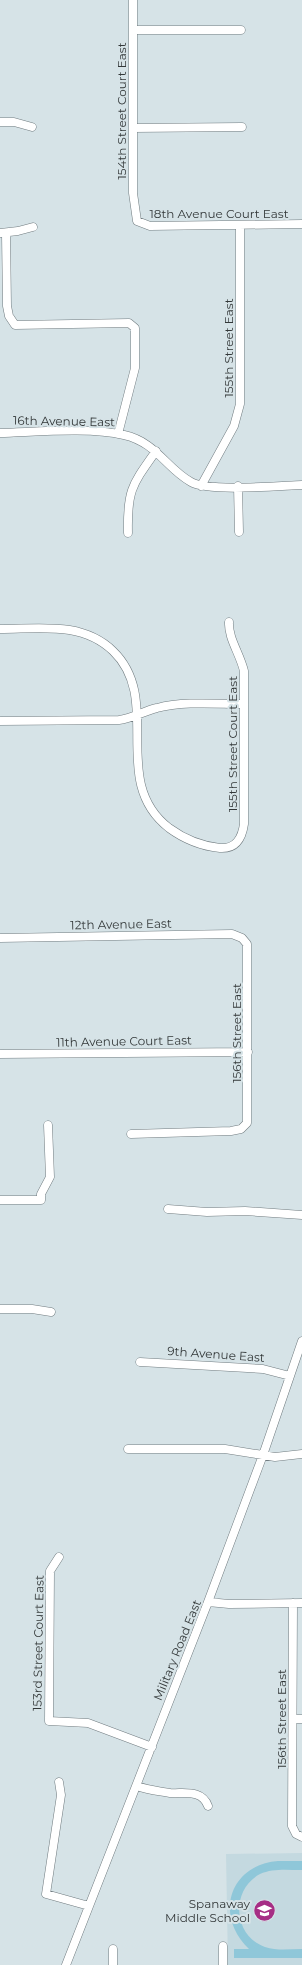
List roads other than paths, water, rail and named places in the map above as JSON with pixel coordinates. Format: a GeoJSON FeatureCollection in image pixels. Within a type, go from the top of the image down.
{"type":"FeatureCollection","features":[{"type":"Feature","properties":{"kind":"street","name":"154th Street Court East"},"geometry":{"type":"LineString","coordinates":[[133,0],[133,193],[137,221]]}},
{"type":"Feature","properties":{"kind":"street"},"geometry":{"type":"LineString","coordinates":[[133,30],[241,30]]}},
{"type":"Feature","properties":{"kind":"street"},"geometry":{"type":"LineString","coordinates":[[0,122],[14,122],[32,128]]}},
{"type":"Feature","properties":{"kind":"street"},"geometry":{"type":"LineString","coordinates":[[133,128],[242,128]]}},
{"type":"Feature","properties":{"kind":"street","name":"18th Avenue Court East"},"geometry":{"type":"LineString","coordinates":[[137,221],[150,226],[302,224]]}},
{"type":"Feature","properties":{"kind":"street","name":"155th Street East"},"geometry":{"type":"LineString","coordinates":[[201,486],[234,426],[240,404],[240,226]]}},
{"type":"Feature","properties":{"kind":"street"},"geometry":{"type":"LineString","coordinates":[[34,227],[3,233],[7,306],[9,316],[15,325],[129,323],[133,325],[136,332],[135,368],[118,434]]}},
{"type":"Feature","properties":{"kind":"street","name":"16th Avenue East"},"geometry":{"type":"LineString","coordinates":[[0,433],[94,431],[118,434],[132,437],[156,451],[184,477],[201,486],[302,485]]}},
{"type":"Feature","properties":{"kind":"street"},"geometry":{"type":"LineString","coordinates":[[128,533],[128,514],[131,489],[156,451]]}},
{"type":"Feature","properties":{"kind":"street"},"geometry":{"type":"LineString","coordinates":[[238,486],[239,532]]}},
{"type":"Feature","properties":{"kind":"street","name":"155th Street Court East"},"geometry":{"type":"LineString","coordinates":[[136,715],[138,778],[144,797],[156,816],[174,832],[195,842],[222,848],[237,843],[242,837],[244,824],[244,671],[238,652],[229,632],[229,622]]}},
{"type":"Feature","properties":{"kind":"street"},"geometry":{"type":"LineString","coordinates":[[0,629],[72,629],[93,637],[107,646],[120,659],[132,680],[136,700],[136,715]]}},
{"type":"Feature","properties":{"kind":"street"},"geometry":{"type":"LineString","coordinates":[[0,721],[119,720],[158,708],[180,705],[244,704]]}},
{"type":"Feature","properties":{"kind":"street","name":"12th Avenue East"},"geometry":{"type":"LineString","coordinates":[[0,938],[232,934],[242,938]]}},
{"type":"Feature","properties":{"kind":"street","name":"156th Street East"},"geometry":{"type":"LineString","coordinates":[[131,1134],[231,1131],[244,1128],[247,1124],[248,953],[247,944],[242,938]]}},
{"type":"Feature","properties":{"kind":"street","name":"11th Avenue Court East"},"geometry":{"type":"LineString","coordinates":[[0,1054],[248,1052]]}},
{"type":"Feature","properties":{"kind":"street"},"geometry":{"type":"LineString","coordinates":[[0,1200],[41,1200],[41,1194],[50,1177],[48,1125]]}},
{"type":"Feature","properties":{"kind":"street"},"geometry":{"type":"LineString","coordinates":[[168,1209],[207,1212],[245,1211],[302,1215]]}},
{"type":"Feature","properties":{"kind":"street"},"geometry":{"type":"LineString","coordinates":[[0,1309],[32,1309],[51,1312]]}},
{"type":"Feature","properties":{"kind":"street","name":"Military Road East"},"geometry":{"type":"LineString","coordinates":[[66,1965],[137,1786],[264,1455],[302,1341]]}},
{"type":"Feature","properties":{"kind":"street","name":"9th Avenue East"},"geometry":{"type":"LineString","coordinates":[[140,1362],[262,1369],[290,1376]]}},
{"type":"Feature","properties":{"kind":"street"},"geometry":{"type":"LineString","coordinates":[[128,1449],[225,1448],[282,1457],[302,1454]]}},
{"type":"Feature","properties":{"kind":"street","name":"153rd Street Court East"},"geometry":{"type":"LineString","coordinates":[[59,1557],[50,1571],[49,1721],[88,1723],[152,1747]]}},
{"type":"Feature","properties":{"kind":"street"},"geometry":{"type":"LineString","coordinates":[[208,1602],[228,1604],[302,1603]]}},
{"type":"Feature","properties":{"kind":"street","name":"156th Street East"},"geometry":{"type":"LineString","coordinates":[[293,1603],[298,1719],[292,1826],[299,1836]]}},
{"type":"Feature","properties":{"kind":"street"},"geometry":{"type":"LineString","coordinates":[[59,1782],[61,1795],[46,1894],[89,1906]]}},
{"type":"Feature","properties":{"kind":"street"},"geometry":{"type":"LineString","coordinates":[[137,1786],[172,1793],[193,1794],[200,1796],[208,1806]]}},
{"type":"Feature","properties":{"kind":"street"},"geometry":{"type":"LineString","coordinates":[[223,1946],[223,1965]]}},
{"type":"Feature","properties":{"kind":"street"},"geometry":{"type":"LineString","coordinates":[[113,1949],[113,1965]]}},
{"type":"Feature","properties":{"kind":"place","name":"Spanaway Middle School"},"geometry":{"type":"Point","coordinates":[265,1910]}}]}
